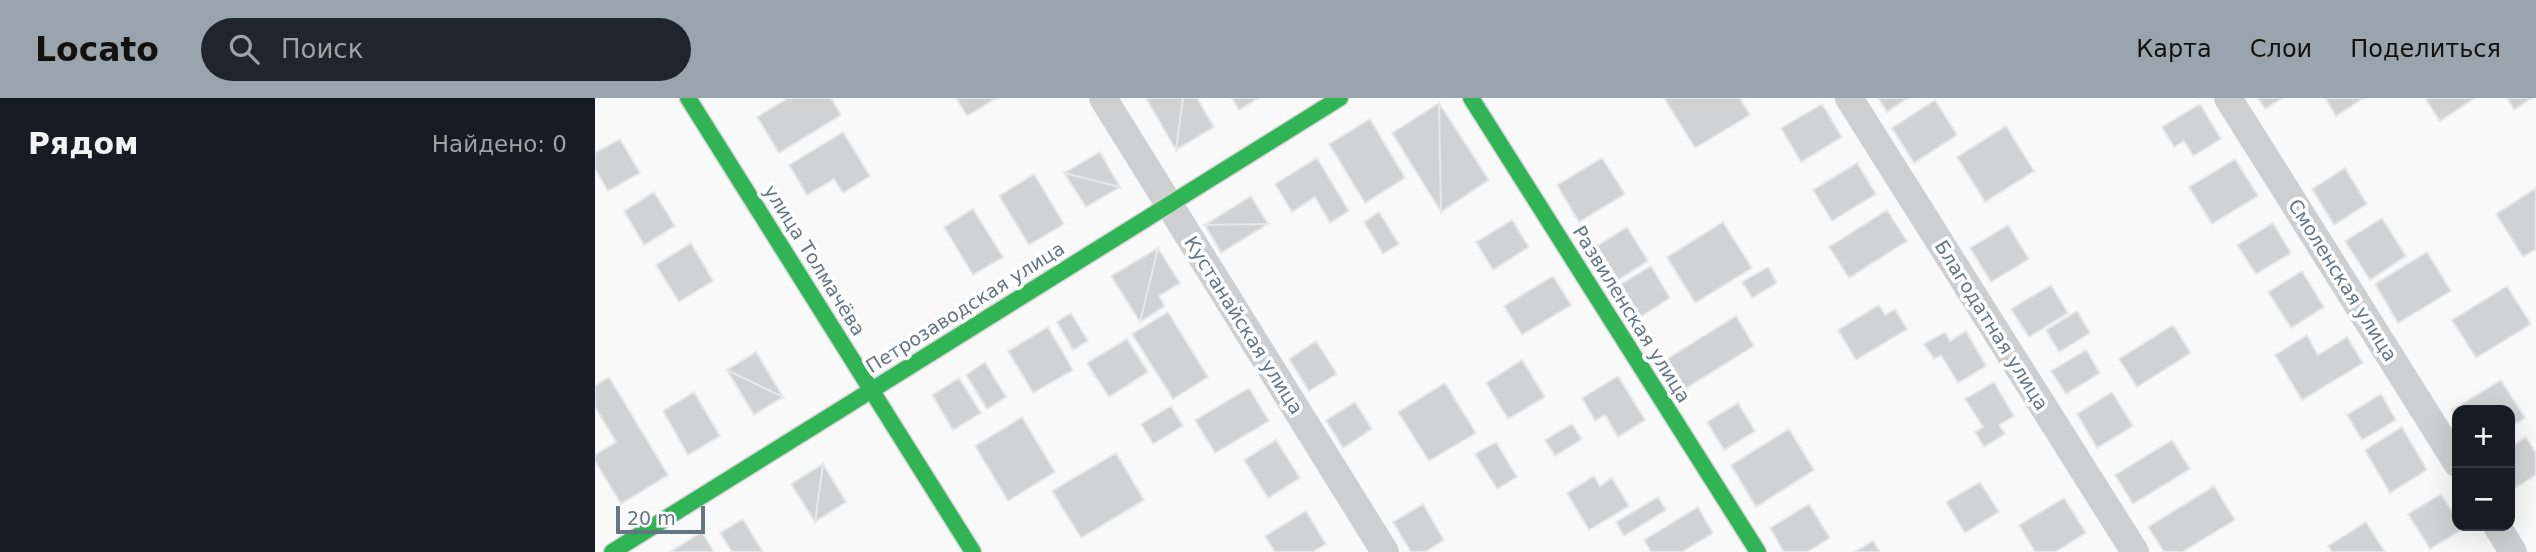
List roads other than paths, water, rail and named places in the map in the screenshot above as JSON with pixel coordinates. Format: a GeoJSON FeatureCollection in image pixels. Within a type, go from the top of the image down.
{"type":"FeatureCollection","features":[{"type":"Feature","properties":{"kind":"street","name":"улица Толмачёва"},"geometry":{"type":"LineString","coordinates":[[688,98],[973,552]]}},
{"type":"Feature","properties":{"kind":"street","name":"Кустанайская улица"},"geometry":{"type":"LineString","coordinates":[[1103,98],[1385,552]]}},
{"type":"Feature","properties":{"kind":"street","name":"Петрозаводская улица"},"geometry":{"type":"LineString","coordinates":[[612,552],[1340,98]]}},
{"type":"Feature","properties":{"kind":"street","name":"Развиленская улица"},"geometry":{"type":"LineString","coordinates":[[1471,98],[1758,552]]}},
{"type":"Feature","properties":{"kind":"street","name":"Благодатная улица"},"geometry":{"type":"LineString","coordinates":[[1849,98],[2135,552]]}},
{"type":"Feature","properties":{"kind":"street","name":"Смоленская улица"},"geometry":{"type":"LineString","coordinates":[[2228,98],[2452,455]]}},
{"type":"Feature","properties":{"kind":"street"},"geometry":{"type":"LineString","coordinates":[[2500,531],[2513,552]]}}]}
